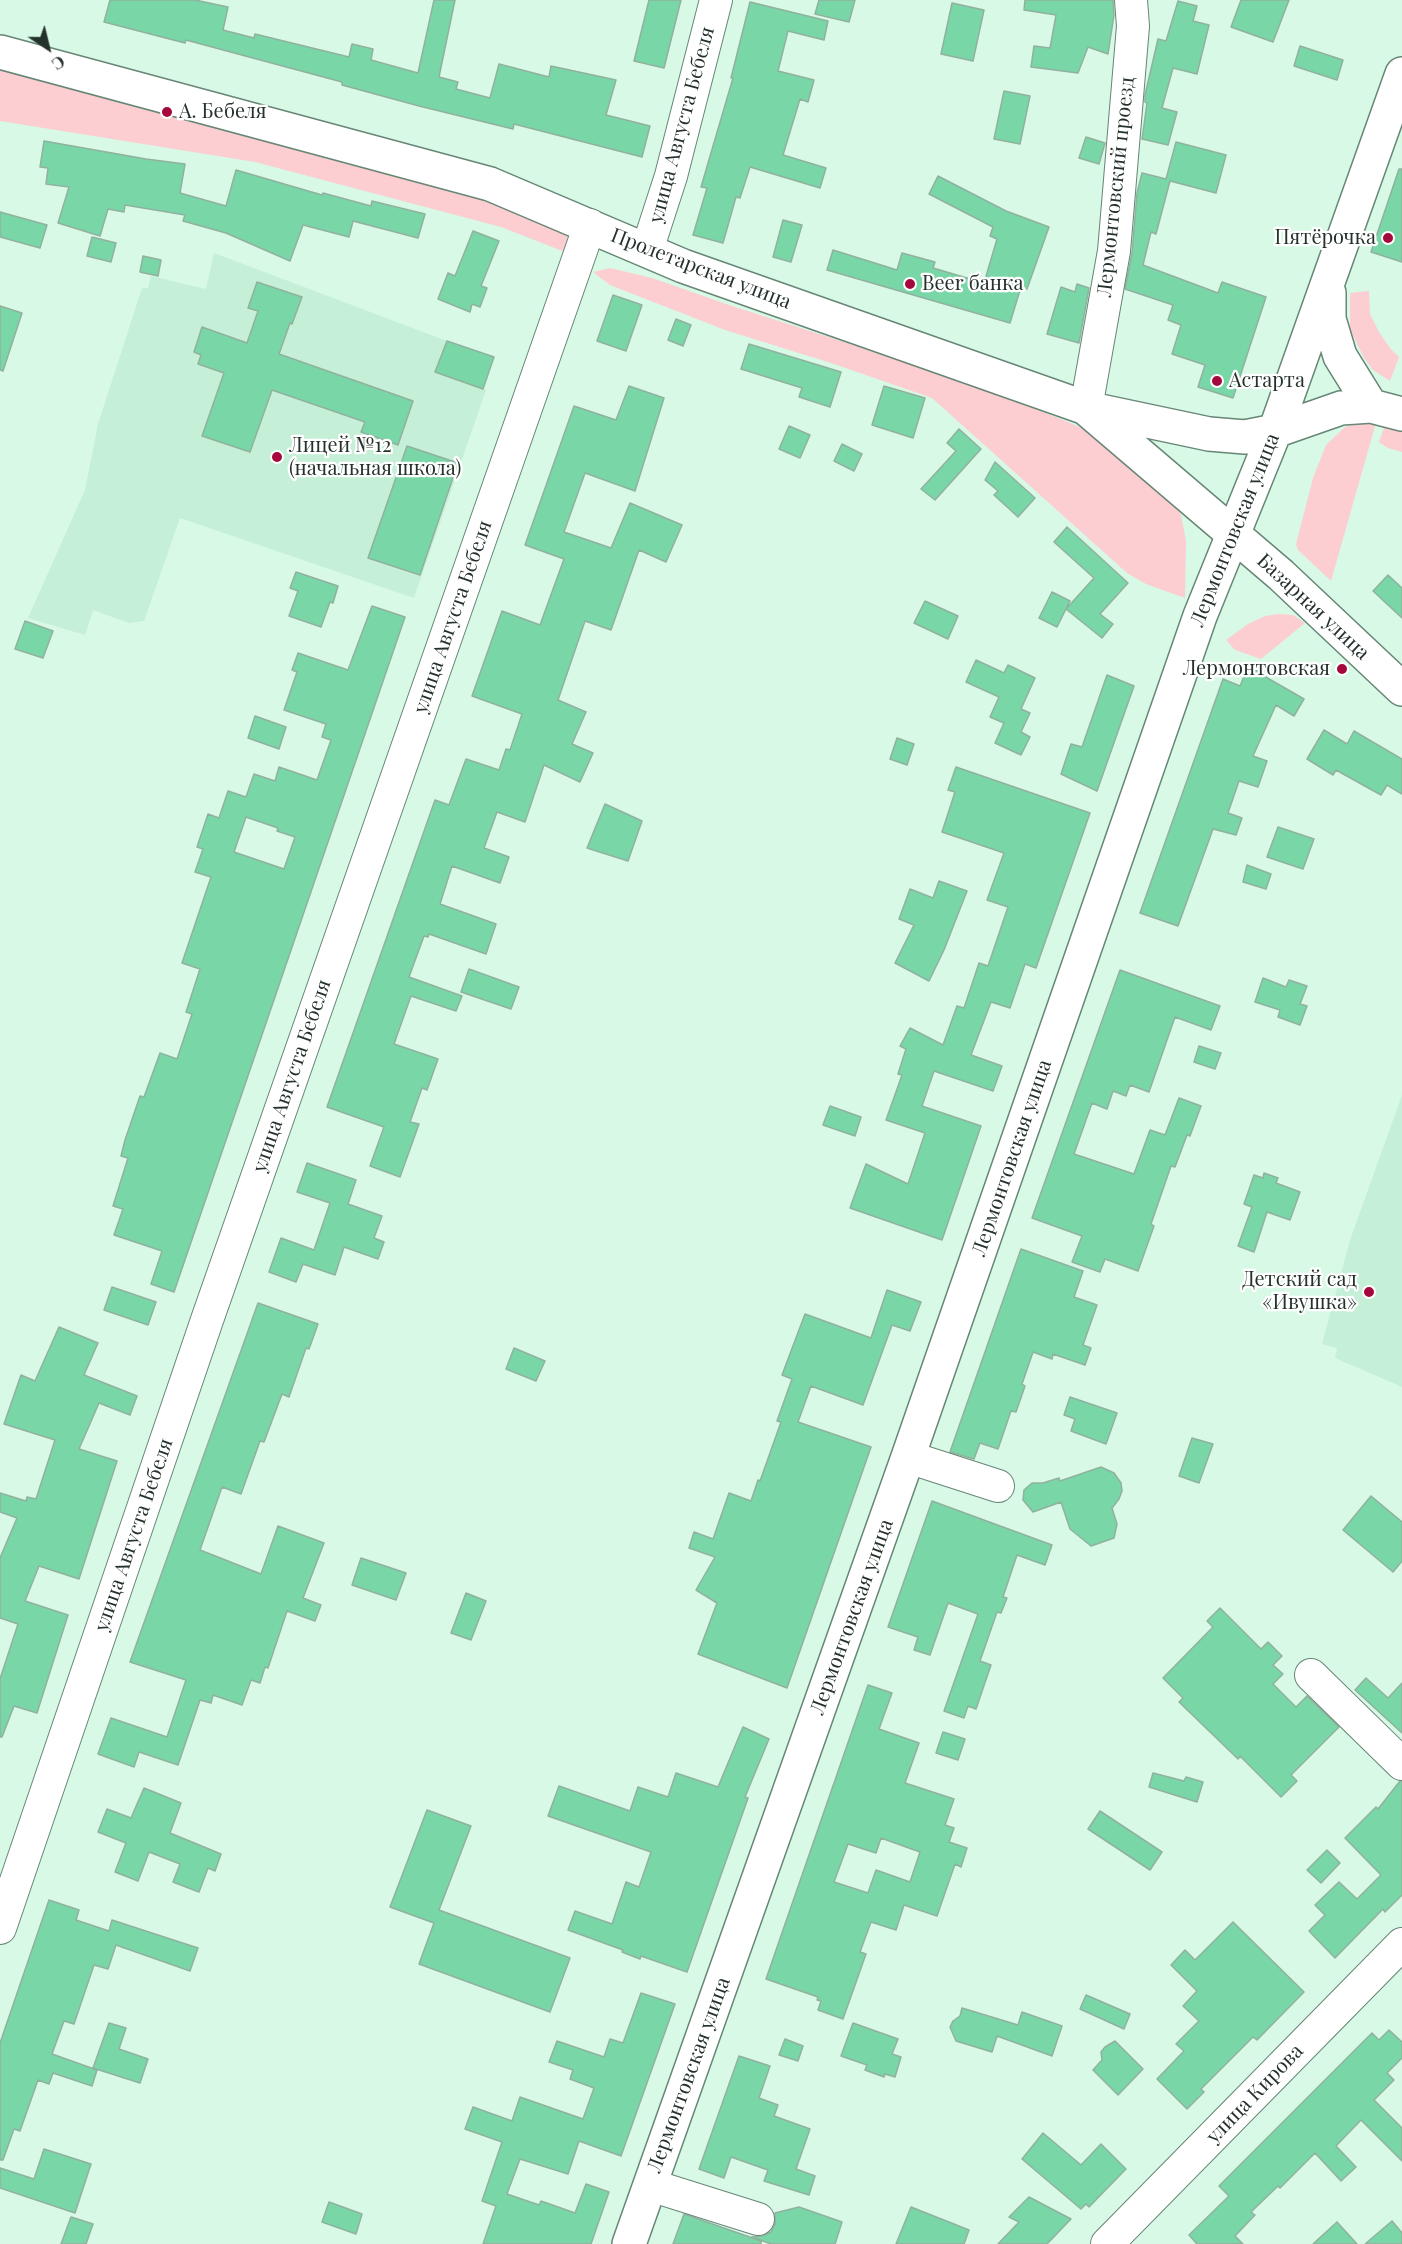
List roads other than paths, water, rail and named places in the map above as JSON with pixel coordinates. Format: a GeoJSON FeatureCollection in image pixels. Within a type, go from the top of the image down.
{"type":"FeatureCollection","features":[{"type":"Feature","properties":{"kind":"main road","name":"Пролетарская улица"},"geometry":{"type":"LineString","coordinates":[[0,52],[490,184],[683,266],[1086,408],[1209,434],[1245,437],[1275,431],[1341,408],[1371,406],[1402,414]]}},
{"type":"Feature","properties":{"kind":"main road","name":"Лермонтовская улица"},"geometry":{"type":"LineString","coordinates":[[629,2244],[908,1457],[1200,616],[1275,431],[1402,74]]}},
{"type":"Feature","properties":{"kind":"main road"},"geometry":{"type":"LineString","coordinates":[[1330,279],[1329,318],[1334,340],[1348,372],[1371,406]]}},
{"type":"Feature","properties":{"kind":"main road","name":"Базарная улица"},"geometry":{"type":"LineString","coordinates":[[1086,408],[1281,575],[1402,689]]}},
{"type":"Feature","properties":{"kind":"street","name":"улица Августа Бебеля"},"geometry":{"type":"LineString","coordinates":[[647,250],[671,176],[716,0]]}},
{"type":"Feature","properties":{"kind":"street","name":"Лермонтовский проезд"},"geometry":{"type":"LineString","coordinates":[[1086,408],[1114,251],[1133,26],[1131,0]]}},
{"type":"Feature","properties":{"kind":"street","name":"улица Августа Бебеля"},"geometry":{"type":"LineString","coordinates":[[0,1928],[207,1320],[590,225]]}},
{"type":"Feature","properties":{"kind":"street"},"geometry":{"type":"LineString","coordinates":[[908,1457],[998,1486]]}},
{"type":"Feature","properties":{"kind":"street"},"geometry":{"type":"LineString","coordinates":[[1311,1675],[1402,1764]]}},
{"type":"Feature","properties":{"kind":"street","name":"улица Кирова"},"geometry":{"type":"LineString","coordinates":[[1107,2244],[1402,1944]]}},
{"type":"Feature","properties":{"kind":"street"},"geometry":{"type":"LineString","coordinates":[[650,2185],[758,2219]]}},
{"type":"Feature","properties":{"kind":"place","name":"А. Бебеля"},"geometry":{"type":"Point","coordinates":[167,112]}},
{"type":"Feature","properties":{"kind":"place","name":"Пятёрочка"},"geometry":{"type":"Point","coordinates":[1388,238]}},
{"type":"Feature","properties":{"kind":"place","name":"Beer банка"},"geometry":{"type":"Point","coordinates":[910,284]}},
{"type":"Feature","properties":{"kind":"place","name":"Астарта"},"geometry":{"type":"Point","coordinates":[1217,381]}},
{"type":"Feature","properties":{"kind":"place","name":"Лицей №12 (начальная школа)"},"geometry":{"type":"Point","coordinates":[277,457]}},
{"type":"Feature","properties":{"kind":"place","name":"Лермонтовская"},"geometry":{"type":"Point","coordinates":[1342,669]}},
{"type":"Feature","properties":{"kind":"place","name":"Детский сад «Ивушка»"},"geometry":{"type":"Point","coordinates":[1369,1292]}}]}
